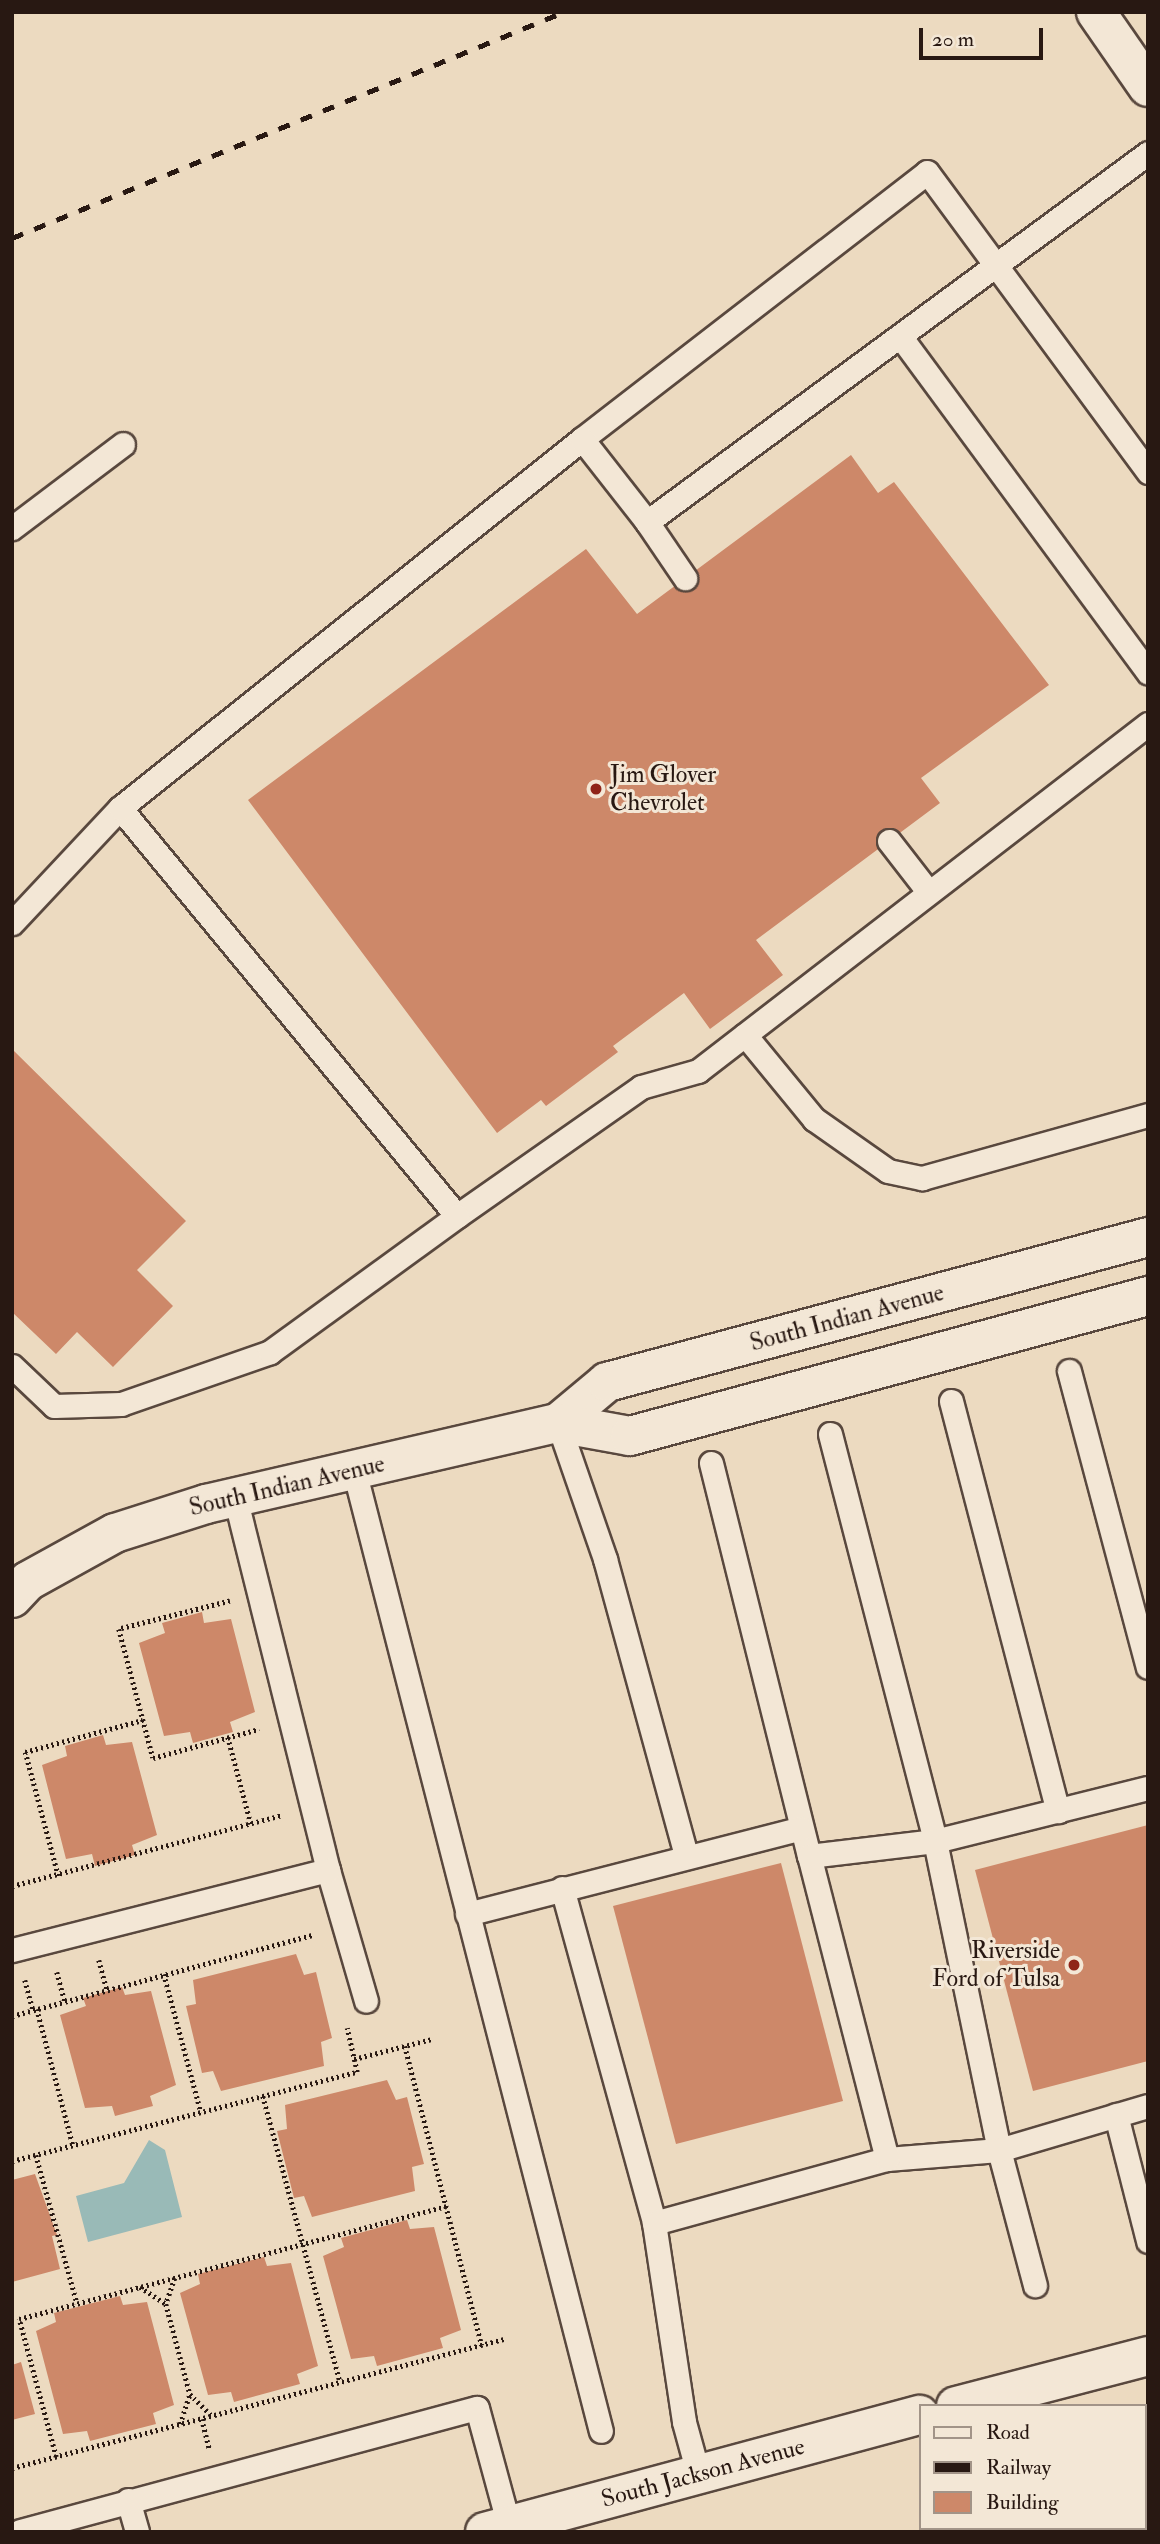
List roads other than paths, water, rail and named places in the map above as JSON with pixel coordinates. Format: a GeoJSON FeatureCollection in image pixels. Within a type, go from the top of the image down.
{"type":"FeatureCollection","features":[{"type":"Feature","properties":{"kind":"street"},"geometry":{"type":"LineString","coordinates":[[1096,12],[1148,87]]}},
{"type":"Feature","properties":{"kind":"street","name":"South Indian Avenue"},"geometry":{"type":"LineString","coordinates":[[558,1423],[607,1382],[1148,1237]]}},
{"type":"Feature","properties":{"kind":"street","name":"South Indian Avenue"},"geometry":{"type":"LineString","coordinates":[[20,1589],[115,1532],[235,1497],[558,1423],[630,1436],[1148,1296]]}},
{"type":"Feature","properties":{"kind":"street"},"geometry":{"type":"LineString","coordinates":[[964,2404],[1148,2356]]}},
{"type":"Feature","properties":{"kind":"street","name":"South Jackson Avenue"},"geometry":{"type":"LineString","coordinates":[[502,2530],[698,2473],[918,2416]]}},
{"type":"Feature","properties":{"kind":"lane"},"geometry":{"type":"LineString","coordinates":[[647,522],[1148,153]]}},
{"type":"Feature","properties":{"kind":"lane"},"geometry":{"type":"LineString","coordinates":[[12,923],[120,808],[582,439],[927,172],[1148,472]]}},
{"type":"Feature","properties":{"kind":"lane"},"geometry":{"type":"LineString","coordinates":[[900,336],[1148,672]]}},
{"type":"Feature","properties":{"kind":"lane"},"geometry":{"type":"LineString","coordinates":[[582,439],[647,522],[685,578]]}},
{"type":"Feature","properties":{"kind":"lane"},"geometry":{"type":"LineString","coordinates":[[12,528],[123,444]]}},
{"type":"Feature","properties":{"kind":"lane"},"geometry":{"type":"LineString","coordinates":[[12,1366],[54,1406],[121,1404],[270,1352],[641,1087],[698,1071],[927,890],[1148,724]]}},
{"type":"Feature","properties":{"kind":"lane"},"geometry":{"type":"LineString","coordinates":[[120,808],[457,1216]]}},
{"type":"Feature","properties":{"kind":"lane"},"geometry":{"type":"LineString","coordinates":[[889,841],[927,890]]}},
{"type":"Feature","properties":{"kind":"lane"},"geometry":{"type":"LineString","coordinates":[[745,1035],[814,1119],[888,1171],[922,1178],[1148,1115]]}},
{"type":"Feature","properties":{"kind":"lane"},"geometry":{"type":"LineString","coordinates":[[1069,1371],[1148,1667]]}},
{"type":"Feature","properties":{"kind":"lane"},"geometry":{"type":"LineString","coordinates":[[951,1401],[1058,1811]]}},
{"type":"Feature","properties":{"kind":"lane"},"geometry":{"type":"LineString","coordinates":[[558,1423],[605,1559],[686,1855]]}},
{"type":"Feature","properties":{"kind":"lane"},"geometry":{"type":"LineString","coordinates":[[830,1434],[935,1842],[999,2150],[1035,2285]]}},
{"type":"Feature","properties":{"kind":"lane"},"geometry":{"type":"LineString","coordinates":[[711,1463],[801,1828],[887,2159]]}},
{"type":"Feature","properties":{"kind":"lane"},"geometry":{"type":"LineString","coordinates":[[354,1470],[601,2431]]}},
{"type":"Feature","properties":{"kind":"lane"},"geometry":{"type":"LineString","coordinates":[[235,1497],[328,1870],[366,2001]]}},
{"type":"Feature","properties":{"kind":"lane"},"geometry":{"type":"LineString","coordinates":[[809,1856],[935,1842],[1148,1788]]}},
{"type":"Feature","properties":{"kind":"lane"},"geometry":{"type":"LineString","coordinates":[[467,1914],[686,1855],[801,1828]]}},
{"type":"Feature","properties":{"kind":"lane"},"geometry":{"type":"LineString","coordinates":[[12,1950],[328,1870]]}},
{"type":"Feature","properties":{"kind":"lane"},"geometry":{"type":"LineString","coordinates":[[562,1888],[654,2223],[684,2422],[698,2473]]}},
{"type":"Feature","properties":{"kind":"lane"},"geometry":{"type":"LineString","coordinates":[[654,2223],[887,2159],[999,2150],[1148,2106]]}},
{"type":"Feature","properties":{"kind":"lane"},"geometry":{"type":"LineString","coordinates":[[1116,2115],[1148,2241]]}},
{"type":"Feature","properties":{"kind":"lane"},"geometry":{"type":"LineString","coordinates":[[20,2531],[477,2408],[502,2530]]}},
{"type":"Feature","properties":{"kind":"lane"},"geometry":{"type":"LineString","coordinates":[[128,2500],[137,2532]]}},
{"type":"Feature","properties":{"kind":"water"},"geometry":{"type":"Polygon","coordinates":[[[149,2140],[165,2150],[182,2217],[88,2242],[76,2196],[124,2183],[149,2140]]]}},
{"type":"Feature","properties":{"kind":"railway"},"geometry":{"type":"LineString","coordinates":[[12,238],[564,12]]}},
{"type":"Feature","properties":{"kind":"place","name":"Jim Glover Chevrolet"},"geometry":{"type":"Point","coordinates":[596,789]}},
{"type":"Feature","properties":{"kind":"place","name":"Riverside Ford of Tulsa"},"geometry":{"type":"Point","coordinates":[1074,1965]}}]}
